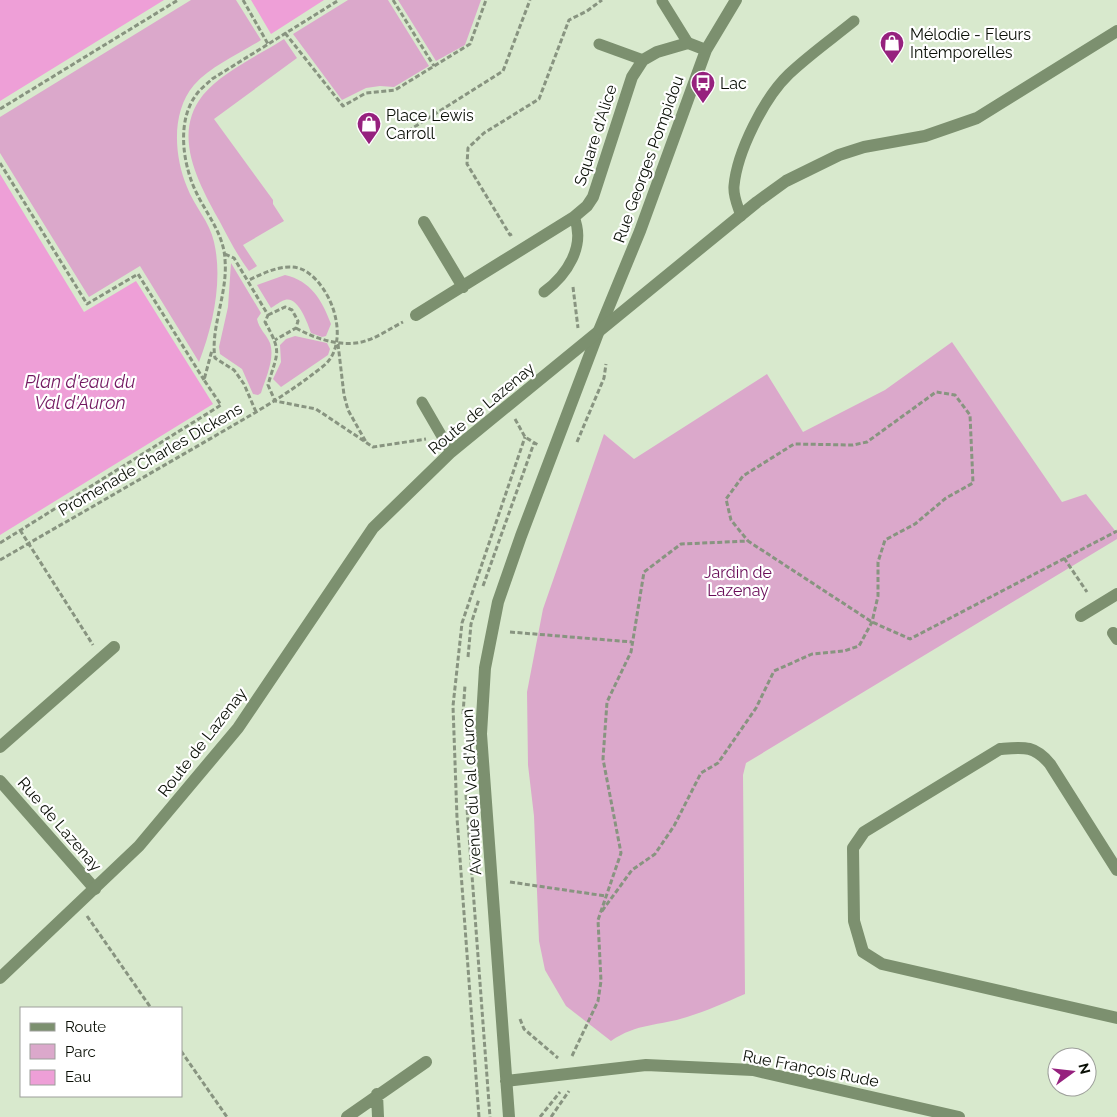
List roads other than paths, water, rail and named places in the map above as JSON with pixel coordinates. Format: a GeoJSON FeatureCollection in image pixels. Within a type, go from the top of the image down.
{"type":"FeatureCollection","features":[{"type":"Feature","properties":{"kind":"street","name":"Rue Georges Pompidou"},"geometry":{"type":"LineString","coordinates":[[598,333],[640,231],[706,50],[736,0]]}},
{"type":"Feature","properties":{"kind":"street","name":"Route de Lazenay"},"geometry":{"type":"LineString","coordinates":[[0,978],[139,846],[238,728],[373,528],[448,447],[598,333],[786,181],[839,155],[864,147],[925,136],[977,118],[1117,30]]}},
{"type":"Feature","properties":{"kind":"street"},"geometry":{"type":"LineString","coordinates":[[643,60],[657,52],[688,43],[706,50]]}},
{"type":"Feature","properties":{"kind":"street","name":"Square d'Alice"},"geometry":{"type":"LineString","coordinates":[[416,316],[574,217],[587,206],[632,77],[643,60]]}},
{"type":"Feature","properties":{"kind":"street"},"geometry":{"type":"LineString","coordinates":[[424,222],[463,287]]}},
{"type":"Feature","properties":{"kind":"street","name":"Avenue du Val d'Auron"},"geometry":{"type":"LineString","coordinates":[[509,1117],[481,734],[485,668],[498,602],[517,546],[598,333]]}},
{"type":"Feature","properties":{"kind":"street"},"geometry":{"type":"LineString","coordinates":[[1081,616],[1117,594]]}},
{"type":"Feature","properties":{"kind":"street"},"geometry":{"type":"LineString","coordinates":[[0,747],[114,647]]}},
{"type":"Feature","properties":{"kind":"street"},"geometry":{"type":"LineString","coordinates":[[1117,870],[1050,764],[1040,752],[1024,747],[1000,749],[864,832],[854,848],[854,921],[863,952],[882,964],[1117,1018]]}},
{"type":"Feature","properties":{"kind":"street","name":"Rue de Lazenay"},"geometry":{"type":"LineString","coordinates":[[0,781],[95,889]]}},
{"type":"Feature","properties":{"kind":"street"},"geometry":{"type":"LineString","coordinates":[[347,1117],[377,1094],[426,1062]]}},
{"type":"Feature","properties":{"kind":"street","name":"Rue François Rude"},"geometry":{"type":"LineString","coordinates":[[506,1081],[646,1065],[753,1070],[959,1117]]}},
{"type":"Feature","properties":{"kind":"street"},"geometry":{"type":"LineString","coordinates":[[377,1094],[378,1117]]}},
{"type":"Feature","properties":{"kind":"lane"},"geometry":{"type":"LineString","coordinates":[[662,1],[688,43]]}},
{"type":"Feature","properties":{"kind":"lane"},"geometry":{"type":"LineString","coordinates":[[741,216],[735,199],[734,188],[737,168],[750,136],[772,94],[788,75],[854,21]]}},
{"type":"Feature","properties":{"kind":"lane"},"geometry":{"type":"LineString","coordinates":[[599,44],[643,60]]}},
{"type":"Feature","properties":{"kind":"lane"},"geometry":{"type":"LineString","coordinates":[[544,292],[567,270],[578,234],[574,217]]}},
{"type":"Feature","properties":{"kind":"lane"},"geometry":{"type":"LineString","coordinates":[[422,402],[448,447]]}},
{"type":"Feature","properties":{"kind":"water"},"geometry":{"type":"Polygon","coordinates":[[[0,0],[164,0],[0,101],[0,0]]]}},
{"type":"Feature","properties":{"kind":"water"},"geometry":{"type":"Polygon","coordinates":[[[251,0],[324,0],[271,34],[251,0]]]}},
{"type":"Feature","properties":{"kind":"water","name":"Plan d'eau du Val d'Auron"},"geometry":{"type":"Polygon","coordinates":[[[0,174],[84,312],[136,281],[213,404],[0,535],[0,174]]]}},
{"type":"Feature","properties":{"kind":"place","name":"Mélodie - Fleurs Intemporelles"},"geometry":{"type":"Point","coordinates":[892,64]}},
{"type":"Feature","properties":{"kind":"place","name":"Lac"},"geometry":{"type":"Point","coordinates":[703,104]}},
{"type":"Feature","properties":{"kind":"place","name":"Place Lewis Carroll"},"geometry":{"type":"Point","coordinates":[369,145]}},
{"type":"Feature","properties":{"kind":"park label","name":"Jardin de Lazenay"},"geometry":{"type":"Point","coordinates":[738,581]}}]}
